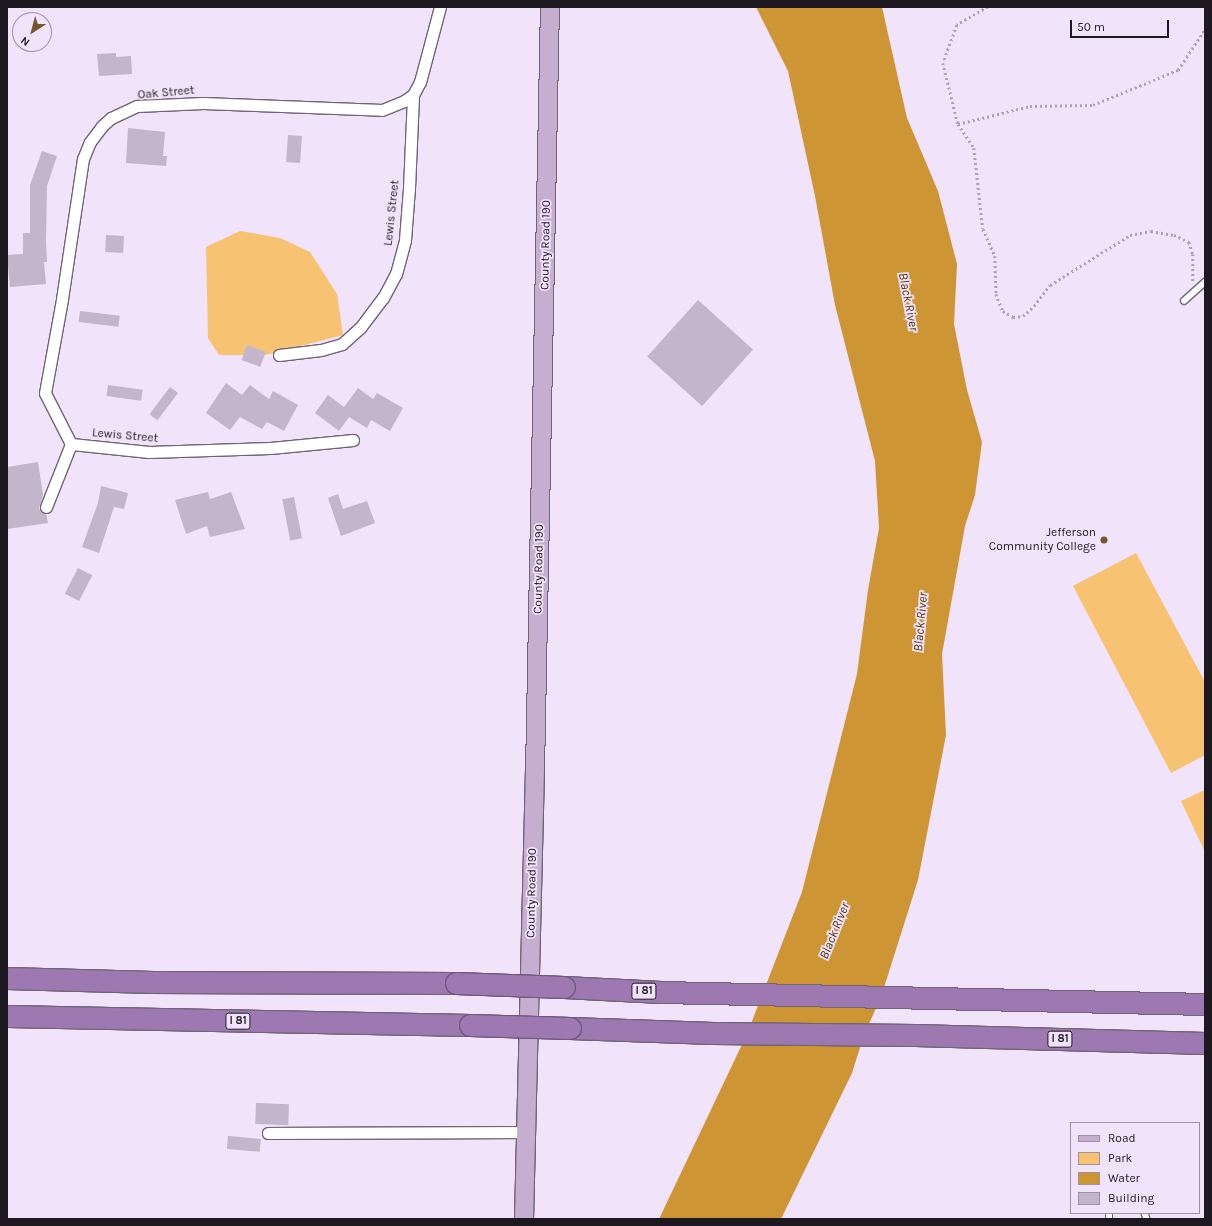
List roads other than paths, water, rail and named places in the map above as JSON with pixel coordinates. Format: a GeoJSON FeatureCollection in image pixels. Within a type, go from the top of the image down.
{"type":"FeatureCollection","features":[{"type":"Feature","properties":{"kind":"highway","name":"I 81"},"geometry":{"type":"LineString","coordinates":[[7,978],[153,982],[456,984],[725,994],[1205,1004]]}},
{"type":"Feature","properties":{"kind":"highway","name":"I 81"},"geometry":{"type":"LineString","coordinates":[[7,1016],[570,1028],[713,1033],[915,1035],[1205,1043]]}},
{"type":"Feature","properties":{"kind":"main road","name":"County Road 190"},"geometry":{"type":"LineString","coordinates":[[524,1219],[536,763],[550,7]]}},
{"type":"Feature","properties":{"kind":"street","name":"Lewis Street"},"geometry":{"type":"LineString","coordinates":[[280,355],[321,350],[342,344],[360,328],[383,298],[396,274],[405,233],[409,188],[413,95],[420,82],[440,7]]}},
{"type":"Feature","properties":{"kind":"street","name":"Oak Street"},"geometry":{"type":"LineString","coordinates":[[71,444],[45,393],[62,299],[83,159],[90,142],[110,118],[137,106],[164,104],[203,103],[382,110],[404,101],[413,95]]}},
{"type":"Feature","properties":{"kind":"street","name":"Lewis Street"},"geometry":{"type":"LineString","coordinates":[[71,444],[148,452],[270,448],[353,440]]}},
{"type":"Feature","properties":{"kind":"street"},"geometry":{"type":"LineString","coordinates":[[46,507],[71,444]]}},
{"type":"Feature","properties":{"kind":"street"},"geometry":{"type":"LineString","coordinates":[[268,1133],[526,1132]]}},
{"type":"Feature","properties":{"kind":"lane"},"geometry":{"type":"LineString","coordinates":[[1184,302],[1205,282]]}},
{"type":"Feature","properties":{"kind":"water","name":"Black River"},"geometry":{"type":"Polygon","coordinates":[[[756,7],[882,7],[907,118],[938,191],[957,264],[954,324],[967,390],[982,442],[975,495],[965,526],[942,654],[946,735],[918,880],[881,997],[864,1035],[852,1073],[781,1219],[659,1219],[747,1034],[802,892],[857,674],[868,590],[879,528],[875,461],[835,305],[815,196],[788,71],[756,7]]]}},
{"type":"Feature","properties":{"kind":"place","name":"Jefferson Community College"},"geometry":{"type":"Point","coordinates":[1104,540]}}]}
